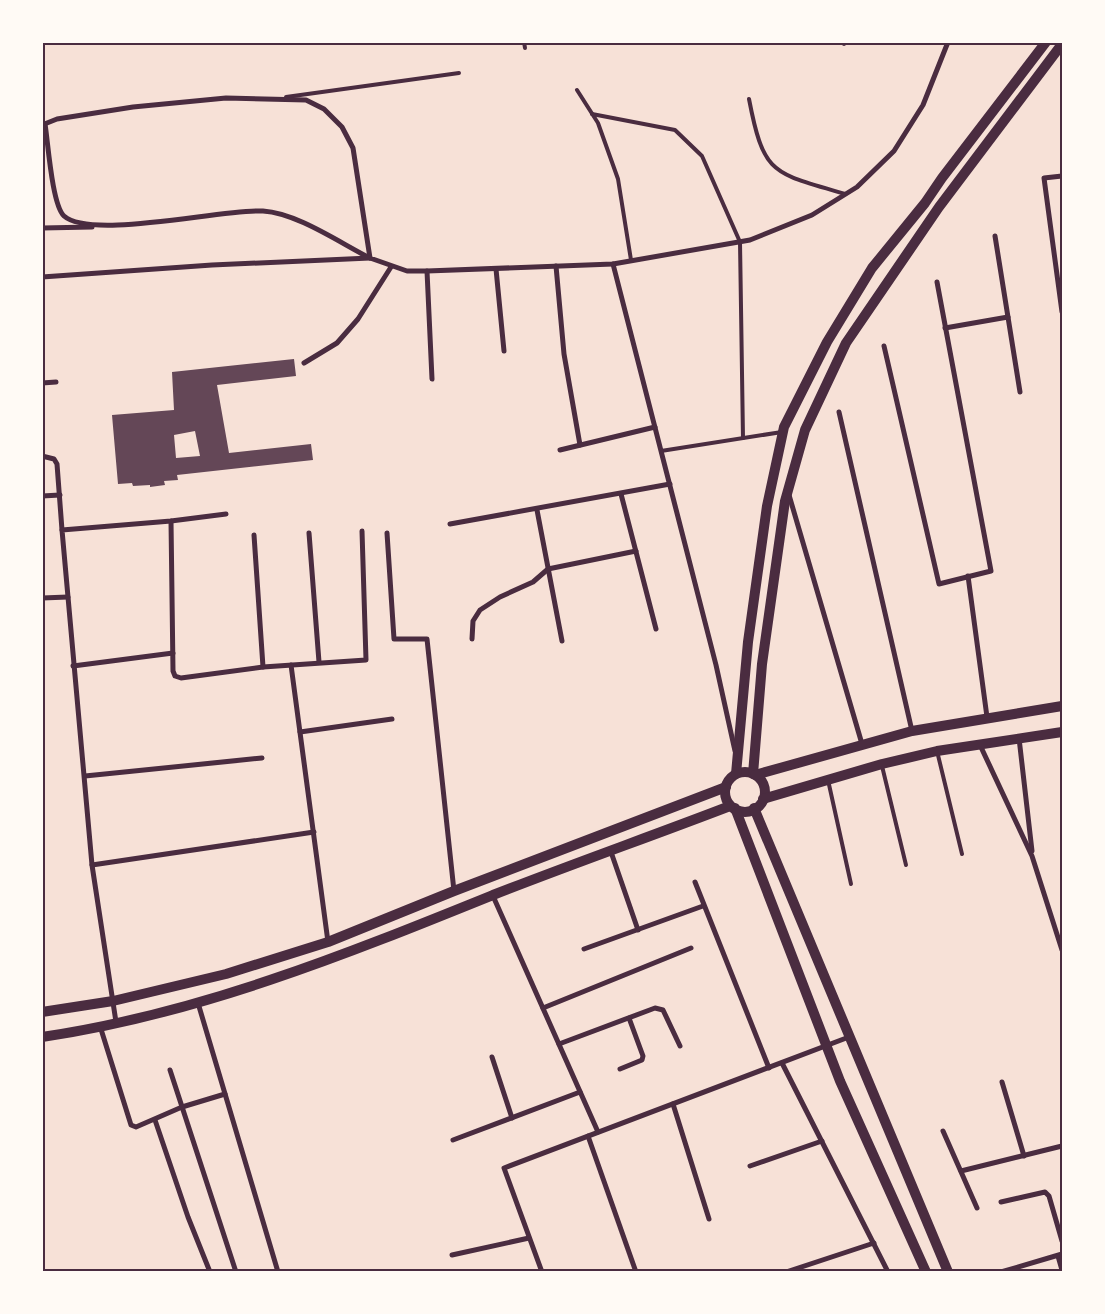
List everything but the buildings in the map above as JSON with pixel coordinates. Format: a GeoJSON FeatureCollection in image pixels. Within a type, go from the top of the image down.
{"type":"FeatureCollection","features":[{"type":"Feature","properties":{"kind":"main road"},"geometry":{"type":"LineString","coordinates":[[736,774],[748,642],[767,506],[783,432],[827,342],[872,268],[924,204],[1046,42]]}},
{"type":"Feature","properties":{"kind":"main road"},"geometry":{"type":"LineString","coordinates":[[42,1037],[116,1022],[198,1002],[336,956],[443,917],[493,896],[733,807],[740,811],[754,808],[761,804],[765,793],[763,784],[754,774],[762,664],[788,492],[805,430],[846,343],[939,208],[1062,44]]}},
{"type":"Feature","properties":{"kind":"main road"},"geometry":{"type":"LineString","coordinates":[[926,1272],[840,1081],[828,1046],[733,807],[725,796],[726,787],[730,778],[736,774],[743,772],[754,774],[912,731],[1062,706]]}},
{"type":"Feature","properties":{"kind":"main road"},"geometry":{"type":"LineString","coordinates":[[763,799],[827,778],[882,764],[937,752],[1062,732]]}},
{"type":"Feature","properties":{"kind":"main road"},"geometry":{"type":"LineString","coordinates":[[42,1012],[113,1001],[226,974],[328,942],[454,891],[726,787]]}},
{"type":"Feature","properties":{"kind":"main road"},"geometry":{"type":"LineString","coordinates":[[754,808],[948,1272]]}},
{"type":"Feature","properties":{"kind":"street"},"geometry":{"type":"LineString","coordinates":[[42,228],[107,226],[264,211],[298,219],[370,258],[391,266],[407,270],[427,271],[613,264],[750,240],[812,215],[857,187],[894,151],[923,105],[948,42]]}},
{"type":"Feature","properties":{"kind":"street"},"geometry":{"type":"LineString","coordinates":[[107,226],[76,222],[64,216],[56,203],[44,124],[57,119],[133,107],[226,98],[306,100],[324,109],[342,126],[353,148],[370,258]]}},
{"type":"Feature","properties":{"kind":"street"},"geometry":{"type":"LineString","coordinates":[[1062,176],[1044,178],[1062,312]]}},
{"type":"Feature","properties":{"kind":"street"},"geometry":{"type":"LineString","coordinates":[[995,236],[1020,392]]}},
{"type":"Feature","properties":{"kind":"street"},"geometry":{"type":"LineString","coordinates":[[42,277],[212,265],[370,258]]}},
{"type":"Feature","properties":{"kind":"street"},"geometry":{"type":"LineString","coordinates":[[613,264],[716,665],[737,762]]}},
{"type":"Feature","properties":{"kind":"street"},"geometry":{"type":"LineString","coordinates":[[304,363],[337,343],[358,320],[391,266]]}},
{"type":"Feature","properties":{"kind":"street"},"geometry":{"type":"LineString","coordinates":[[556,266],[564,354],[580,445]]}},
{"type":"Feature","properties":{"kind":"street"},"geometry":{"type":"LineString","coordinates":[[496,269],[504,351]]}},
{"type":"Feature","properties":{"kind":"street"},"geometry":{"type":"LineString","coordinates":[[427,271],[432,379]]}},
{"type":"Feature","properties":{"kind":"street"},"geometry":{"type":"LineString","coordinates":[[884,346],[940,584],[991,571],[937,282]]}},
{"type":"Feature","properties":{"kind":"street"},"geometry":{"type":"LineString","coordinates":[[945,328],[1008,317]]}},
{"type":"Feature","properties":{"kind":"street"},"geometry":{"type":"LineString","coordinates":[[42,383],[56,382]]}},
{"type":"Feature","properties":{"kind":"street"},"geometry":{"type":"LineString","coordinates":[[839,412],[912,731]]}},
{"type":"Feature","properties":{"kind":"street"},"geometry":{"type":"LineString","coordinates":[[560,450],[655,427]]}},
{"type":"Feature","properties":{"kind":"street"},"geometry":{"type":"LineString","coordinates":[[42,456],[54,458],[60,495],[73,666],[92,865],[116,1022]]}},
{"type":"Feature","properties":{"kind":"street"},"geometry":{"type":"LineString","coordinates":[[450,524],[537,510],[670,484]]}},
{"type":"Feature","properties":{"kind":"street"},"geometry":{"type":"LineString","coordinates":[[788,492],[862,744]]}},
{"type":"Feature","properties":{"kind":"street"},"geometry":{"type":"LineString","coordinates":[[621,494],[656,629]]}},
{"type":"Feature","properties":{"kind":"street"},"geometry":{"type":"LineString","coordinates":[[42,496],[60,495]]}},
{"type":"Feature","properties":{"kind":"street"},"geometry":{"type":"LineString","coordinates":[[537,510],[562,641]]}},
{"type":"Feature","properties":{"kind":"street"},"geometry":{"type":"LineString","coordinates":[[62,530],[171,521],[226,514]]}},
{"type":"Feature","properties":{"kind":"street"},"geometry":{"type":"LineString","coordinates":[[171,521],[172,671],[175,676],[181,678],[263,667],[366,660],[362,531]]}},
{"type":"Feature","properties":{"kind":"street"},"geometry":{"type":"LineString","coordinates":[[387,533],[394,638],[427,639],[454,891]]}},
{"type":"Feature","properties":{"kind":"street"},"geometry":{"type":"LineString","coordinates":[[309,534],[319,662]]}},
{"type":"Feature","properties":{"kind":"street"},"geometry":{"type":"LineString","coordinates":[[254,535],[263,667]]}},
{"type":"Feature","properties":{"kind":"street"},"geometry":{"type":"LineString","coordinates":[[472,639],[473,621],[480,610],[500,597],[533,582],[548,569],[636,551]]}},
{"type":"Feature","properties":{"kind":"street"},"geometry":{"type":"LineString","coordinates":[[968,576],[988,718]]}},
{"type":"Feature","properties":{"kind":"street"},"geometry":{"type":"LineString","coordinates":[[42,598],[68,597]]}},
{"type":"Feature","properties":{"kind":"street"},"geometry":{"type":"LineString","coordinates":[[73,666],[172,653]]}},
{"type":"Feature","properties":{"kind":"street"},"geometry":{"type":"LineString","coordinates":[[291,665],[328,942]]}},
{"type":"Feature","properties":{"kind":"street"},"geometry":{"type":"LineString","coordinates":[[300,732],[392,720]]}},
{"type":"Feature","properties":{"kind":"street"},"geometry":{"type":"LineString","coordinates":[[1019,738],[1032,856]]}},
{"type":"Feature","properties":{"kind":"street"},"geometry":{"type":"LineString","coordinates":[[980,745],[1032,856],[1056,924],[1062,950]]}},
{"type":"Feature","properties":{"kind":"street"},"geometry":{"type":"LineString","coordinates":[[85,776],[262,758]]}},
{"type":"Feature","properties":{"kind":"street"},"geometry":{"type":"LineString","coordinates":[[92,865],[314,832]]}},
{"type":"Feature","properties":{"kind":"street"},"geometry":{"type":"LineString","coordinates":[[611,852],[638,930]]}},
{"type":"Feature","properties":{"kind":"street"},"geometry":{"type":"LineString","coordinates":[[695,882],[769,1068]]}},
{"type":"Feature","properties":{"kind":"street"},"geometry":{"type":"LineString","coordinates":[[493,896],[598,1132]]}},
{"type":"Feature","properties":{"kind":"street"},"geometry":{"type":"LineString","coordinates":[[584,949],[703,906]]}},
{"type":"Feature","properties":{"kind":"street"},"geometry":{"type":"LineString","coordinates":[[1056,924],[1062,923]]}},
{"type":"Feature","properties":{"kind":"street"},"geometry":{"type":"LineString","coordinates":[[543,1008],[691,948]]}},
{"type":"Feature","properties":{"kind":"street"},"geometry":{"type":"LineString","coordinates":[[198,1002],[278,1272]]}},
{"type":"Feature","properties":{"kind":"street"},"geometry":{"type":"LineString","coordinates":[[559,1044],[655,1008],[663,1010],[680,1046]]}},
{"type":"Feature","properties":{"kind":"street"},"geometry":{"type":"LineString","coordinates":[[620,1069],[642,1060],[643,1056],[629,1018]]}},
{"type":"Feature","properties":{"kind":"street"},"geometry":{"type":"LineString","coordinates":[[100,1025],[128,1121],[136,1127],[182,1107],[225,1094]]}},
{"type":"Feature","properties":{"kind":"street"},"geometry":{"type":"LineString","coordinates":[[542,1272],[504,1168],[849,1037]]}},
{"type":"Feature","properties":{"kind":"street"},"geometry":{"type":"LineString","coordinates":[[492,1057],[512,1118]]}},
{"type":"Feature","properties":{"kind":"street"},"geometry":{"type":"LineString","coordinates":[[782,1063],[888,1272]]}},
{"type":"Feature","properties":{"kind":"street"},"geometry":{"type":"LineString","coordinates":[[170,1070],[236,1272]]}},
{"type":"Feature","properties":{"kind":"street"},"geometry":{"type":"LineString","coordinates":[[1002,1082],[1024,1156]]}},
{"type":"Feature","properties":{"kind":"street"},"geometry":{"type":"LineString","coordinates":[[453,1140],[580,1092]]}},
{"type":"Feature","properties":{"kind":"street"},"geometry":{"type":"LineString","coordinates":[[674,1104],[709,1219]]}},
{"type":"Feature","properties":{"kind":"street"},"geometry":{"type":"LineString","coordinates":[[155,1120],[188,1217],[210,1272]]}},
{"type":"Feature","properties":{"kind":"street"},"geometry":{"type":"LineString","coordinates":[[943,1131],[977,1208]]}},
{"type":"Feature","properties":{"kind":"street"},"geometry":{"type":"LineString","coordinates":[[588,1136],[636,1272]]}},
{"type":"Feature","properties":{"kind":"street"},"geometry":{"type":"LineString","coordinates":[[750,1166],[822,1141]]}},
{"type":"Feature","properties":{"kind":"street"},"geometry":{"type":"LineString","coordinates":[[961,1171],[1062,1146]]}},
{"type":"Feature","properties":{"kind":"street"},"geometry":{"type":"LineString","coordinates":[[1001,1202],[1044,1192],[1049,1196],[1062,1241]]}},
{"type":"Feature","properties":{"kind":"street"},"geometry":{"type":"LineString","coordinates":[[452,1254],[529,1238]]}},
{"type":"Feature","properties":{"kind":"street"},"geometry":{"type":"LineString","coordinates":[[786,1272],[874,1243]]}},
{"type":"Feature","properties":{"kind":"street"},"geometry":{"type":"LineString","coordinates":[[1002,1272],[1060,1255],[1062,1270]]}},
{"type":"Feature","properties":{"kind":"lane"},"geometry":{"type":"LineString","coordinates":[[524,42],[525,48]]}},
{"type":"Feature","properties":{"kind":"lane"},"geometry":{"type":"LineString","coordinates":[[281,98],[458,73]]}},
{"type":"Feature","properties":{"kind":"lane"},"geometry":{"type":"LineString","coordinates":[[577,90],[598,123],[618,179],[631,260]]}},
{"type":"Feature","properties":{"kind":"lane"},"geometry":{"type":"LineString","coordinates":[[749,99],[756,136],[769,163],[784,176],[845,194]]}},
{"type":"Feature","properties":{"kind":"lane"},"geometry":{"type":"LineString","coordinates":[[592,114],[675,130],[702,156],[740,242],[743,438]]}},
{"type":"Feature","properties":{"kind":"lane"},"geometry":{"type":"LineString","coordinates":[[661,450],[783,432]]}},
{"type":"Feature","properties":{"kind":"lane"},"geometry":{"type":"LineString","coordinates":[[937,752],[962,854]]}},
{"type":"Feature","properties":{"kind":"lane"},"geometry":{"type":"LineString","coordinates":[[882,764],[906,865]]}},
{"type":"Feature","properties":{"kind":"lane"},"geometry":{"type":"LineString","coordinates":[[827,778],[851,884]]}}]}
